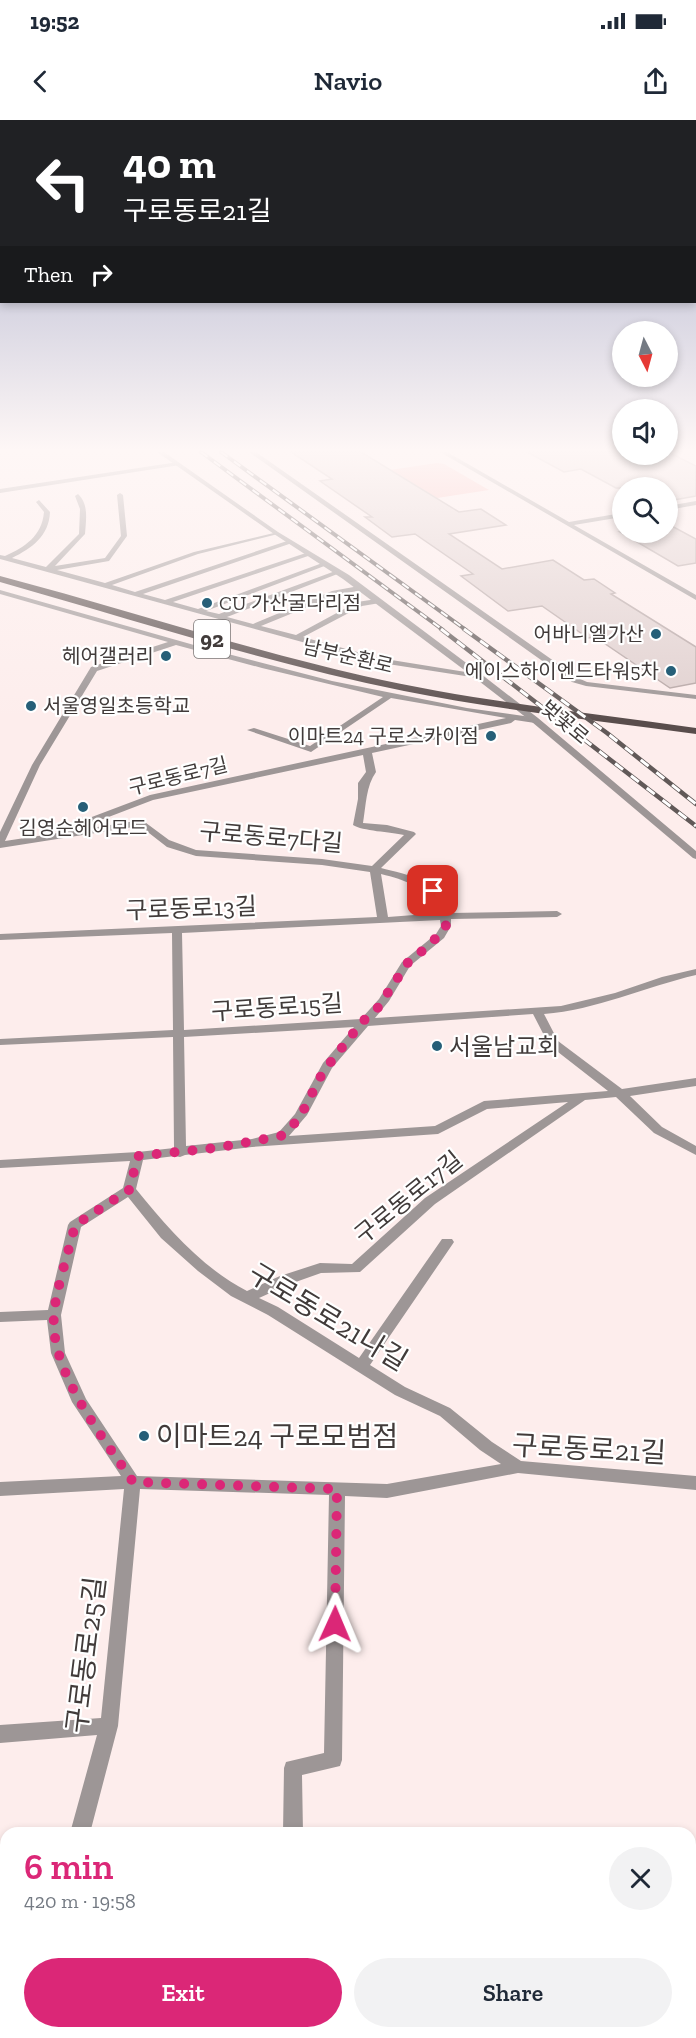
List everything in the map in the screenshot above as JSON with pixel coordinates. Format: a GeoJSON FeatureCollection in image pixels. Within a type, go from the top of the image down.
{"type":"FeatureCollection","features":[{"type":"Feature","properties":{"kind":"main road","name":"남부순환로"},"geometry":{"type":"LineString","coordinates":[[0,570],[277,649],[413,680],[696,721]]}},
{"type":"Feature","properties":{"kind":"main road","name":"남부순환로"},"geometry":{"type":"LineString","coordinates":[[0,579],[308,666],[426,692],[696,731]]}},
{"type":"Feature","properties":{"kind":"street"},"geometry":{"type":"LineString","coordinates":[[2,558],[36,542]]}},
{"type":"Feature","properties":{"kind":"street"},"geometry":{"type":"LineString","coordinates":[[46,570],[74,542]]}},
{"type":"Feature","properties":{"kind":"street"},"geometry":{"type":"LineString","coordinates":[[46,570],[107,560],[120,542]]}},
{"type":"Feature","properties":{"kind":"street"},"geometry":{"type":"LineString","coordinates":[[104,586],[186,556],[243,542]]}},
{"type":"Feature","properties":{"kind":"street"},"geometry":{"type":"LineString","coordinates":[[135,594],[290,542]]}},
{"type":"Feature","properties":{"kind":"street","name":"벚꽃로"},"geometry":{"type":"LineString","coordinates":[[290,542],[338,572],[535,720],[696,856]]}},
{"type":"Feature","properties":{"kind":"street"},"geometry":{"type":"LineString","coordinates":[[379,542],[575,680],[586,684],[696,697]]}},
{"type":"Feature","properties":{"kind":"street"},"geometry":{"type":"LineString","coordinates":[[599,542],[696,598]]}},
{"type":"Feature","properties":{"kind":"street"},"geometry":{"type":"LineString","coordinates":[[166,602],[309,554]]}},
{"type":"Feature","properties":{"kind":"street"},"geometry":{"type":"LineString","coordinates":[[2,558],[378,660],[478,676]]}},
{"type":"Feature","properties":{"kind":"street"},"geometry":{"type":"LineString","coordinates":[[198,611],[325,564]]}},
{"type":"Feature","properties":{"kind":"street"},"geometry":{"type":"LineString","coordinates":[[219,617],[338,572]]}},
{"type":"Feature","properties":{"kind":"street"},"geometry":{"type":"LineString","coordinates":[[255,626],[335,593],[359,588]]}},
{"type":"Feature","properties":{"kind":"street"},"geometry":{"type":"LineString","coordinates":[[0,592],[177,642],[389,696],[535,720]]}},
{"type":"Feature","properties":{"kind":"street"},"geometry":{"type":"LineString","coordinates":[[296,638],[360,604],[377,601]]}},
{"type":"Feature","properties":{"kind":"street"},"geometry":{"type":"LineString","coordinates":[[0,843],[36,765],[94,669],[177,642]]}},
{"type":"Feature","properties":{"kind":"street","name":"구로동로7길"},"geometry":{"type":"LineString","coordinates":[[250,730],[311,748],[389,696]]}},
{"type":"Feature","properties":{"kind":"street","name":"구로동로7길"},"geometry":{"type":"LineString","coordinates":[[0,843],[29,840],[78,826],[150,798],[518,718]]}},
{"type":"Feature","properties":{"kind":"street","name":"구로동로7다길"},"geometry":{"type":"LineString","coordinates":[[367,751],[371,772],[363,783],[364,794],[358,825],[387,828],[411,834],[375,869]]}},
{"type":"Feature","properties":{"kind":"street","name":"구로동로7다길"},"geometry":{"type":"LineString","coordinates":[[29,840],[142,823],[157,837],[175,847],[195,852],[231,857],[327,862],[375,869],[415,880],[433,891],[443,903],[448,916]]}},
{"type":"Feature","properties":{"kind":"street"},"geometry":{"type":"LineString","coordinates":[[375,869],[383,920]]}},
{"type":"Feature","properties":{"kind":"street","name":"구로동로13길"},"geometry":{"type":"LineString","coordinates":[[0,937],[448,916],[557,914]]}},
{"type":"Feature","properties":{"kind":"street","name":"구로동로17길"},"geometry":{"type":"LineString","coordinates":[[252,1143],[281,1136],[299,1119],[323,1072],[362,1022],[383,1001],[396,977],[409,961],[445,929],[448,916]]}},
{"type":"Feature","properties":{"kind":"street"},"geometry":{"type":"LineString","coordinates":[[177,930],[180,1153]]}},
{"type":"Feature","properties":{"kind":"street","name":"구로동로15길"},"geometry":{"type":"LineString","coordinates":[[0,1042],[561,1009],[619,995],[666,979],[696,972]]}},
{"type":"Feature","properties":{"kind":"street"},"geometry":{"type":"LineString","coordinates":[[537,1011],[553,1043],[570,1053],[620,1094],[658,1130],[696,1151]]}},
{"type":"Feature","properties":{"kind":"street","name":"구로동로17길"},"geometry":{"type":"LineString","coordinates":[[0,1164],[180,1153],[252,1143],[438,1130],[484,1105],[620,1094],[696,1082]]}},
{"type":"Feature","properties":{"kind":"street","name":"구로동로17길"},"geometry":{"type":"LineString","coordinates":[[247,1297],[320,1268],[355,1269],[430,1201],[584,1097]]}},
{"type":"Feature","properties":{"kind":"street"},"geometry":{"type":"LineString","coordinates":[[133,1482],[80,1402],[58,1353],[54,1315],[75,1225],[129,1190],[138,1156]]}},
{"type":"Feature","properties":{"kind":"street","name":"구로동로21나길"},"geometry":{"type":"LineString","coordinates":[[129,1190],[166,1235],[203,1269],[400,1391],[445,1412],[486,1446],[518,1467]]}},
{"type":"Feature","properties":{"kind":"street"},"geometry":{"type":"LineString","coordinates":[[360,1366],[447,1242]]}},
{"type":"Feature","properties":{"kind":"street"},"geometry":{"type":"LineString","coordinates":[[0,1317],[54,1315]]}},
{"type":"Feature","properties":{"kind":"street","name":"구로동로21길"},"geometry":{"type":"LineString","coordinates":[[0,1489],[133,1482],[387,1491],[518,1467],[696,1483]]}},
{"type":"Feature","properties":{"kind":"street","name":"구로동로25길"},"geometry":{"type":"LineString","coordinates":[[82,1827],[110,1726],[133,1482]]}},
{"type":"Feature","properties":{"kind":"street"},"geometry":{"type":"LineString","coordinates":[[293,1827],[293,1768],[333,1760],[337,1489]]}},
{"type":"Feature","properties":{"kind":"street"},"geometry":{"type":"LineString","coordinates":[[0,1734],[110,1726]]}},
{"type":"Feature","properties":{"kind":"building"},"geometry":{"type":"Polygon","coordinates":[[[426,542],[460,542],[502,569],[553,560],[584,580],[594,579],[615,593],[611,594],[696,647],[696,683],[670,688],[595,637],[588,638],[542,606],[508,611],[461,576],[473,574],[426,542]]]}},
{"type":"Feature","properties":{"kind":"building"},"geometry":{"type":"Polygon","coordinates":[[[696,542],[696,563],[678,566],[639,543],[696,542]]]}},
{"type":"Feature","properties":{"kind":"railway"},"geometry":{"type":"LineString","coordinates":[[323,542],[443,630]]}},
{"type":"Feature","properties":{"kind":"railway"},"geometry":{"type":"LineString","coordinates":[[344,542],[466,630]]}},
{"type":"Feature","properties":{"kind":"railway"},"geometry":{"type":"LineString","coordinates":[[441,629],[696,826]]}},
{"type":"Feature","properties":{"kind":"railway"},"geometry":{"type":"LineString","coordinates":[[464,629],[607,733],[696,804]]}},
{"type":"Feature","properties":{"kind":"place","name":"CU 가산굴다리점"},"geometry":{"type":"Point","coordinates":[207,603]}},
{"type":"Feature","properties":{"kind":"place","name":"어바니엘가산"},"geometry":{"type":"Point","coordinates":[656,634]}},
{"type":"Feature","properties":{"kind":"place","name":"헤어갤러리"},"geometry":{"type":"Point","coordinates":[166,656]}},
{"type":"Feature","properties":{"kind":"place","name":"에이스하이엔드타워5차"},"geometry":{"type":"Point","coordinates":[671,671]}},
{"type":"Feature","properties":{"kind":"place","name":"서울영일초등학교"},"geometry":{"type":"Point","coordinates":[31,706]}},
{"type":"Feature","properties":{"kind":"place","name":"이마트24 구로스카이점"},"geometry":{"type":"Point","coordinates":[491,736]}},
{"type":"Feature","properties":{"kind":"place","name":"김영순헤어모드"},"geometry":{"type":"Point","coordinates":[83,807]}},
{"type":"Feature","properties":{"kind":"place","name":"서울남교회"},"geometry":{"type":"Point","coordinates":[437,1046]}},
{"type":"Feature","properties":{"kind":"place","name":"이마트24 구로모범점"},"geometry":{"type":"Point","coordinates":[144,1436]}},
{"type":"Feature","properties":{"kind":"route"},"geometry":{"type":"LineString","coordinates":[[335,1624],[337,1489],[133,1482],[80,1402],[58,1353],[54,1315],[75,1225],[129,1190],[138,1156],[252,1143],[281,1136],[299,1119],[323,1072],[362,1022],[377,1009],[389,993],[396,977],[409,961],[445,929],[448,916],[443,903],[433,891]]}}]}
